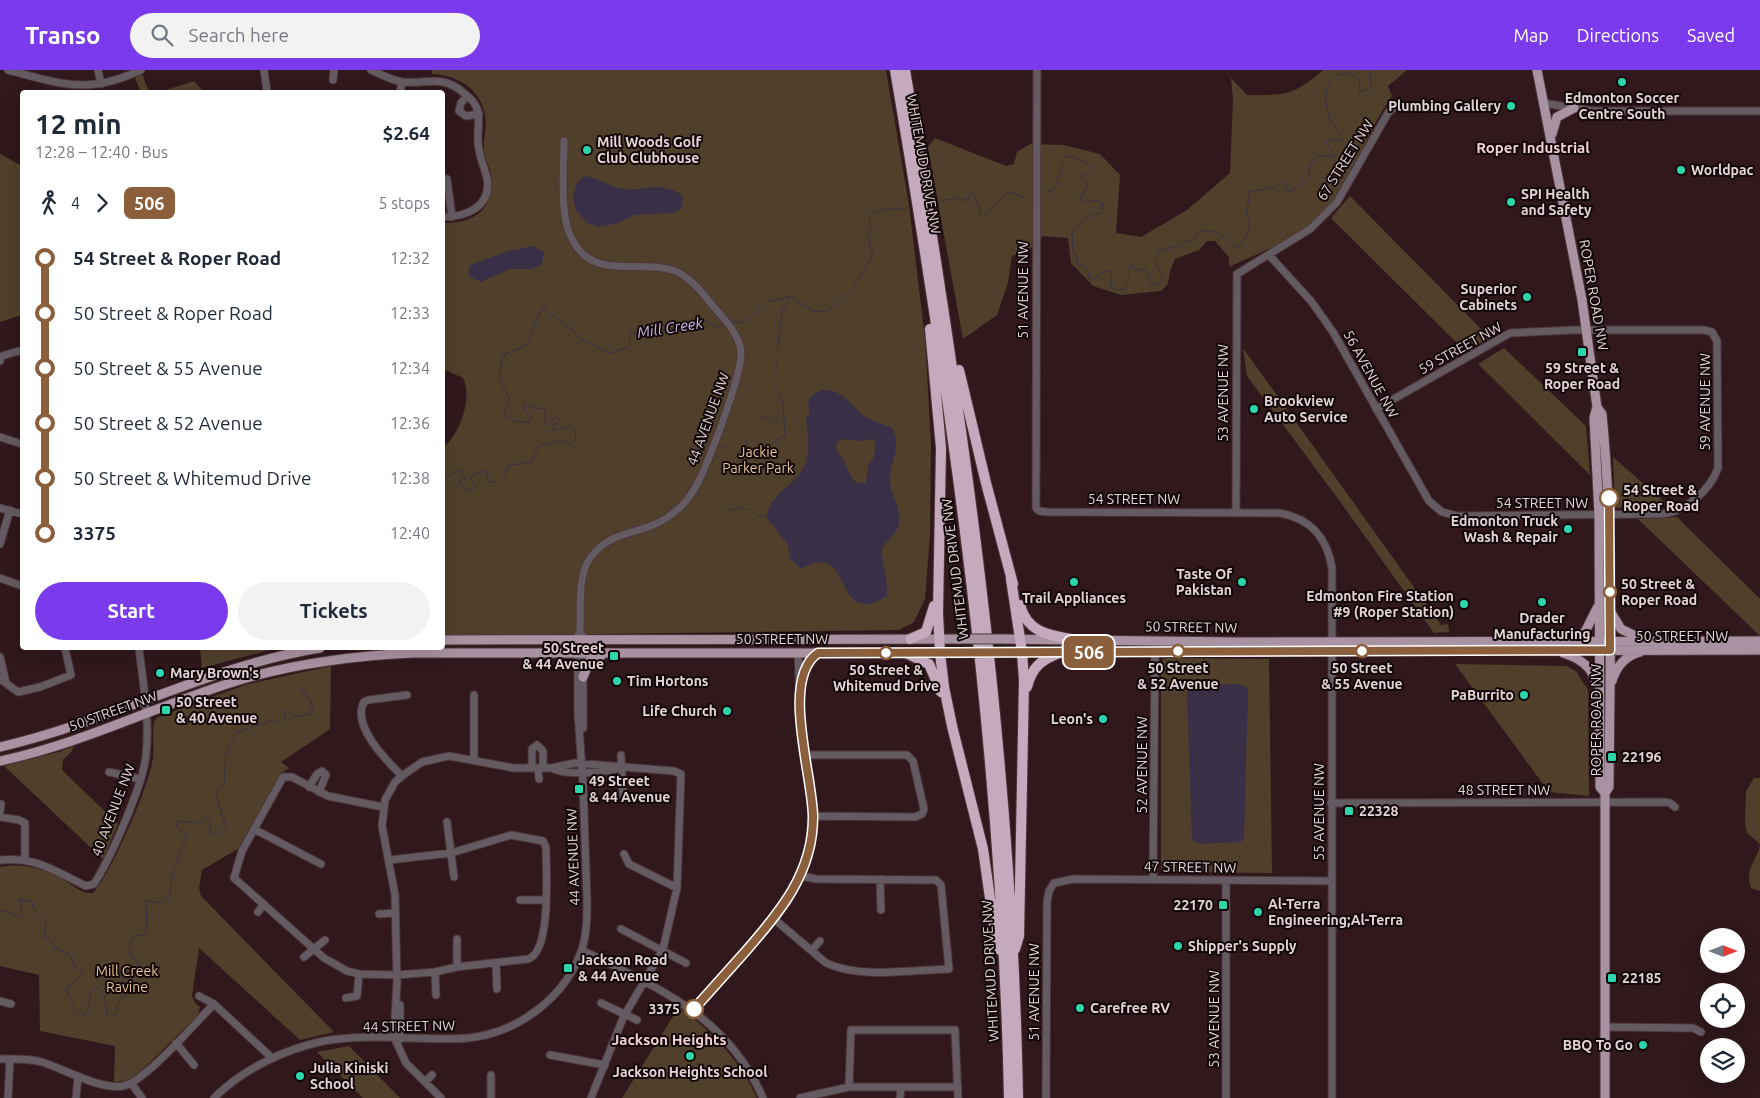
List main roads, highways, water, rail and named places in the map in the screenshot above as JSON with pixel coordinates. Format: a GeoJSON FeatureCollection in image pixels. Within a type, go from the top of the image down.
{"type":"FeatureCollection","features":[{"type":"Feature","properties":{"kind":"highway","name":"WHITEMUD DRIVE NW"},"geometry":{"type":"LineString","coordinates":[[894,70],[922,229],[949,409],[978,642],[1008,958],[1018,1098]]}},
{"type":"Feature","properties":{"kind":"highway","name":"WHITEMUD DRIVE NW"},"geometry":{"type":"LineString","coordinates":[[905,70],[946,324],[988,634],[1007,846],[1009,1098]]}},
{"type":"Feature","properties":{"kind":"highway"},"geometry":{"type":"LineString","coordinates":[[922,229],[941,448],[938,581],[939,639],[952,726]]}},
{"type":"Feature","properties":{"kind":"highway"},"geometry":{"type":"LineString","coordinates":[[946,324],[1011,579],[1022,613],[1032,627],[1045,634],[1070,639]]}},
{"type":"Feature","properties":{"kind":"highway"},"geometry":{"type":"LineString","coordinates":[[906,653],[929,664],[937,680],[952,726],[983,849],[996,940],[1008,958],[1019,936],[1024,703],[1021,639],[1011,579]]}},
{"type":"Feature","properties":{"kind":"highway"},"geometry":{"type":"LineString","coordinates":[[910,639],[923,635],[928,628],[938,581]]}},
{"type":"Feature","properties":{"kind":"highway"},"geometry":{"type":"LineString","coordinates":[[1024,703],[1034,668],[1040,662],[1059,653]]}},
{"type":"Feature","properties":{"kind":"main road","name":"ROPER ROAD NW"},"geometry":{"type":"LineString","coordinates":[[1537,70],[1587,330],[1597,407],[1594,418],[1599,515],[1600,787],[1605,798]]}},
{"type":"Feature","properties":{"kind":"main road"},"geometry":{"type":"LineString","coordinates":[[1551,142],[1556,117],[1574,108]]}},
{"type":"Feature","properties":{"kind":"main road","name":"ROPER ROAD NW"},"geometry":{"type":"LineString","coordinates":[[1597,407],[1602,414],[1609,515],[1610,691],[1609,786],[1605,798],[1605,1098]]}},
{"type":"Feature","properties":{"kind":"main road"},"geometry":{"type":"LineString","coordinates":[[1564,642],[1585,632],[1599,603]]}},
{"type":"Feature","properties":{"kind":"main road"},"geometry":{"type":"LineString","coordinates":[[1610,609],[1621,630],[1649,645]]}},
{"type":"Feature","properties":{"kind":"main road","name":"50 STREET NW"},"geometry":{"type":"LineString","coordinates":[[445,640],[580,637],[1070,639],[1553,650],[1599,646],[1760,641]]}},
{"type":"Feature","properties":{"kind":"main road"},"geometry":{"type":"LineString","coordinates":[[798,653],[802,645],[821,639]]}},
{"type":"Feature","properties":{"kind":"main road"},"geometry":{"type":"LineString","coordinates":[[1084,652],[1103,648],[1146,646],[1155,641]]}},
{"type":"Feature","properties":{"kind":"main road"},"geometry":{"type":"LineString","coordinates":[[1155,652],[1159,647],[1163,646],[1206,646],[1236,642]]}},
{"type":"Feature","properties":{"kind":"main road","name":"50 STREET NW"},"geometry":{"type":"LineString","coordinates":[[0,761],[62,744],[254,676],[332,660],[413,653],[1059,653],[1564,642],[1599,646]]}},
{"type":"Feature","properties":{"kind":"main road"},"geometry":{"type":"LineString","coordinates":[[1610,691],[1614,674],[1623,662],[1629,656],[1649,645]]}},
{"type":"Feature","properties":{"kind":"main road","name":"50 STREET NW"},"geometry":{"type":"LineString","coordinates":[[1649,645],[1760,650]]}},
{"type":"Feature","properties":{"kind":"main road","name":"50 STREET NW"},"geometry":{"type":"LineString","coordinates":[[0,747],[69,728],[230,669],[311,650]]}},
{"type":"Feature","properties":{"kind":"main road"},"geometry":{"type":"LineString","coordinates":[[1553,650],[1574,657],[1586,664],[1593,673],[1599,692]]}},
{"type":"Feature","properties":{"kind":"main road"},"geometry":{"type":"LineString","coordinates":[[583,678],[590,660],[608,653]]}},
{"type":"Feature","properties":{"kind":"waterway","name":"Mill Creek"},"geometry":{"type":"LineString","coordinates":[[1047,192],[1055,189],[1064,157],[1071,156],[1092,166],[1092,170],[1081,177],[1088,186],[1080,198],[1086,202],[1098,200],[1103,203],[1101,213],[1088,217],[1072,233],[1073,252],[1077,257],[1076,263],[1087,268],[1089,278],[1093,280],[1105,271],[1110,272],[1112,278],[1110,287],[1115,290],[1125,289],[1131,265],[1139,270],[1147,269],[1150,284],[1158,284],[1164,277],[1155,262],[1159,251],[1182,245],[1186,240],[1193,242],[1198,232],[1203,231],[1219,234],[1236,247],[1240,246],[1249,229],[1249,219],[1246,215],[1250,192],[1276,187],[1282,180],[1286,184],[1286,192],[1295,189],[1309,176],[1310,166],[1317,156],[1334,157],[1334,153],[1326,143],[1330,140],[1341,140],[1342,137],[1332,123],[1326,105],[1326,90],[1329,83],[1340,74],[1349,73],[1360,80],[1359,92],[1366,90],[1372,86],[1370,75],[1372,70]]}},
{"type":"Feature","properties":{"kind":"waterway","name":"Mill Creek"},"geometry":{"type":"LineString","coordinates":[[941,201],[956,198],[968,201],[969,194],[973,194],[982,218],[1006,193],[1013,193],[1025,198]]}},
{"type":"Feature","properties":{"kind":"waterway","name":"Mill Creek"},"geometry":{"type":"LineString","coordinates":[[729,321],[744,323],[768,302],[790,296],[813,311],[825,312],[852,290],[873,255],[868,238],[871,225],[869,216],[885,209],[904,209]]}},
{"type":"Feature","properties":{"kind":"waterway"},"geometry":{"type":"LineString","coordinates":[[777,353],[782,312],[790,296]]}},
{"type":"Feature","properties":{"kind":"waterway","name":"Mill Creek"},"geometry":{"type":"LineString","coordinates":[[501,481],[509,465],[531,462],[540,444],[548,445],[558,440],[572,444],[576,440],[575,430],[571,426],[553,431],[560,418],[554,418],[548,425],[545,424],[545,410],[543,408],[535,408],[524,404],[524,410],[532,418],[529,422],[516,422],[503,414],[510,401],[499,374],[505,354],[527,345],[542,308],[545,307],[546,311],[574,331],[578,338],[609,353],[629,347],[630,334],[682,328],[684,325],[707,321],[715,327],[723,325]]}},
{"type":"Feature","properties":{"kind":"waterway"},"geometry":{"type":"LineString","coordinates":[[777,362],[777,369]]}},
{"type":"Feature","properties":{"kind":"waterway"},"geometry":{"type":"LineString","coordinates":[[776,373],[776,381]]}},
{"type":"Feature","properties":{"kind":"waterway"},"geometry":{"type":"LineString","coordinates":[[769,446],[785,435],[783,402],[775,387]]}},
{"type":"Feature","properties":{"kind":"waterway"},"geometry":{"type":"LineString","coordinates":[[774,422],[782,411]]}},
{"type":"Feature","properties":{"kind":"waterway"},"geometry":{"type":"LineString","coordinates":[[759,418],[769,417],[771,422]]}},
{"type":"Feature","properties":{"kind":"waterway"},"geometry":{"type":"LineString","coordinates":[[745,438],[749,450]]}},
{"type":"Feature","properties":{"kind":"waterway"},"geometry":{"type":"LineString","coordinates":[[716,444],[725,447]]}},
{"type":"Feature","properties":{"kind":"waterway"},"geometry":{"type":"LineString","coordinates":[[752,449],[765,447]]}},
{"type":"Feature","properties":{"kind":"waterway"},"geometry":{"type":"LineString","coordinates":[[737,452],[748,448]]}},
{"type":"Feature","properties":{"kind":"waterway","name":"Mill Creek"},"geometry":{"type":"LineString","coordinates":[[445,478],[460,470],[465,478],[458,483],[469,491],[477,487],[471,480],[472,475],[485,471],[489,482],[497,482]]}},
{"type":"Feature","properties":{"kind":"waterway"},"geometry":{"type":"LineString","coordinates":[[729,510],[739,508],[748,510]]}},
{"type":"Feature","properties":{"kind":"waterway"},"geometry":{"type":"LineString","coordinates":[[755,513],[757,516],[767,516]]}},
{"type":"Feature","properties":{"kind":"waterway","name":"Mill Creek"},"geometry":{"type":"LineString","coordinates":[[175,865],[187,837],[176,825],[179,821],[200,823],[205,818],[209,820],[211,833],[218,835],[226,826],[217,799],[218,791],[224,785],[226,753],[237,732],[271,721],[282,722],[285,719],[284,714],[288,710],[294,717],[310,714],[313,706],[301,687]]}},
{"type":"Feature","properties":{"kind":"waterway","name":"Mill Creek"},"geometry":{"type":"LineString","coordinates":[[0,910],[20,916],[22,914],[20,899],[32,902],[33,909],[46,921],[44,937],[51,940],[55,948],[68,953],[75,966],[82,971],[82,974],[66,989],[76,1012],[85,1015],[92,992],[98,988],[105,996],[107,1014],[110,1017],[115,1014],[120,999],[137,987],[136,983],[121,978],[121,973],[124,971],[135,974],[139,971],[138,961],[132,958],[130,944],[133,936],[144,935],[147,932],[146,900],[163,902],[167,899],[170,894],[174,868]]}},
{"type":"Feature","properties":{"kind":"place","name":"Edmonton Soccer Centre South"},"geometry":{"type":"Point","coordinates":[1622,82]}},
{"type":"Feature","properties":{"kind":"place","name":"Plumbing Gallery"},"geometry":{"type":"Point","coordinates":[1511,106]}},
{"type":"Feature","properties":{"kind":"place","name":"Mill Woods Golf Club Clubhouse"},"geometry":{"type":"Point","coordinates":[587,150]}},
{"type":"Feature","properties":{"kind":"place","name":"Worldpac"},"geometry":{"type":"Point","coordinates":[1681,170]}},
{"type":"Feature","properties":{"kind":"place","name":"SPI Health and Safety"},"geometry":{"type":"Point","coordinates":[1511,202]}},
{"type":"Feature","properties":{"kind":"place","name":"Superior Cabinets"},"geometry":{"type":"Point","coordinates":[1527,297]}},
{"type":"Feature","properties":{"kind":"place","name":"59 Street & Roper Road"},"geometry":{"type":"Point","coordinates":[1582,352]}},
{"type":"Feature","properties":{"kind":"place","name":"Brookview Auto Service"},"geometry":{"type":"Point","coordinates":[1254,409]}},
{"type":"Feature","properties":{"kind":"place","name":"54 Street & Roper Road"},"geometry":{"type":"Point","coordinates":[1609,498]}},
{"type":"Feature","properties":{"kind":"place","name":"Edmonton Truck Wash & Repair"},"geometry":{"type":"Point","coordinates":[1568,529]}},
{"type":"Feature","properties":{"kind":"place","name":"Trail Appliances"},"geometry":{"type":"Point","coordinates":[1074,582]}},
{"type":"Feature","properties":{"kind":"place","name":"Taste Of Pakistan"},"geometry":{"type":"Point","coordinates":[1242,582]}},
{"type":"Feature","properties":{"kind":"place","name":"50 Street & Roper Road"},"geometry":{"type":"Point","coordinates":[1610,592]}},
{"type":"Feature","properties":{"kind":"place","name":"Drader Manufacturing"},"geometry":{"type":"Point","coordinates":[1542,602]}},
{"type":"Feature","properties":{"kind":"place","name":"Edmonton Fire Station #9 (Roper Station)"},"geometry":{"type":"Point","coordinates":[1464,604]}},
{"type":"Feature","properties":{"kind":"place","name":"50 Street & 52 Avenue"},"geometry":{"type":"Point","coordinates":[1178,651]}},
{"type":"Feature","properties":{"kind":"place","name":"50 Street & 55 Avenue"},"geometry":{"type":"Point","coordinates":[1362,651]}},
{"type":"Feature","properties":{"kind":"place","name":"50 Street & Whitemud Drive"},"geometry":{"type":"Point","coordinates":[886,653]}},
{"type":"Feature","properties":{"kind":"place","name":"50 Street & 44 Avenue"},"geometry":{"type":"Point","coordinates":[614,656]}},
{"type":"Feature","properties":{"kind":"place","name":"Mary Brown's"},"geometry":{"type":"Point","coordinates":[160,673]}},
{"type":"Feature","properties":{"kind":"place","name":"Tim Hortons"},"geometry":{"type":"Point","coordinates":[617,681]}},
{"type":"Feature","properties":{"kind":"place","name":"PaBurrito"},"geometry":{"type":"Point","coordinates":[1524,695]}},
{"type":"Feature","properties":{"kind":"place","name":"50 Street & 40 Avenue"},"geometry":{"type":"Point","coordinates":[166,710]}},
{"type":"Feature","properties":{"kind":"place","name":"Life Church"},"geometry":{"type":"Point","coordinates":[727,711]}},
{"type":"Feature","properties":{"kind":"place","name":"Leon's"},"geometry":{"type":"Point","coordinates":[1103,719]}},
{"type":"Feature","properties":{"kind":"place","name":"22196"},"geometry":{"type":"Point","coordinates":[1612,757]}},
{"type":"Feature","properties":{"kind":"place","name":"49 Street & 44 Avenue"},"geometry":{"type":"Point","coordinates":[579,789]}},
{"type":"Feature","properties":{"kind":"place","name":"22328"},"geometry":{"type":"Point","coordinates":[1349,811]}},
{"type":"Feature","properties":{"kind":"place","name":"22170"},"geometry":{"type":"Point","coordinates":[1223,905]}},
{"type":"Feature","properties":{"kind":"place","name":"Al-Terra Engineering;Al-Terra"},"geometry":{"type":"Point","coordinates":[1258,912]}},
{"type":"Feature","properties":{"kind":"place","name":"Shipper's Supply"},"geometry":{"type":"Point","coordinates":[1178,946]}},
{"type":"Feature","properties":{"kind":"place","name":"Jackson Road & 44 Avenue"},"geometry":{"type":"Point","coordinates":[568,968]}},
{"type":"Feature","properties":{"kind":"place","name":"22185"},"geometry":{"type":"Point","coordinates":[1612,978]}},
{"type":"Feature","properties":{"kind":"place","name":"Carefree RV"},"geometry":{"type":"Point","coordinates":[1080,1008]}},
{"type":"Feature","properties":{"kind":"place","name":"3375"},"geometry":{"type":"Point","coordinates":[694,1009]}},
{"type":"Feature","properties":{"kind":"place","name":"BBQ To Go"},"geometry":{"type":"Point","coordinates":[1643,1045]}},
{"type":"Feature","properties":{"kind":"place","name":"Jackson Heights School"},"geometry":{"type":"Point","coordinates":[690,1056]}},
{"type":"Feature","properties":{"kind":"place","name":"Julia Kiniski School"},"geometry":{"type":"Point","coordinates":[300,1076]}},
{"type":"Feature","properties":{"kind":"district","name":"Roper Industrial"},"geometry":{"type":"Point","coordinates":[1533,148]}},
{"type":"Feature","properties":{"kind":"district","name":"Jackson Heights"},"geometry":{"type":"Point","coordinates":[669,1040]}},
{"type":"Feature","properties":{"kind":"park label","name":"Jackie Parker Park"},"geometry":{"type":"Point","coordinates":[758,460]}},
{"type":"Feature","properties":{"kind":"park label","name":"Mill Creek Ravine"},"geometry":{"type":"Point","coordinates":[127,980]}}]}
